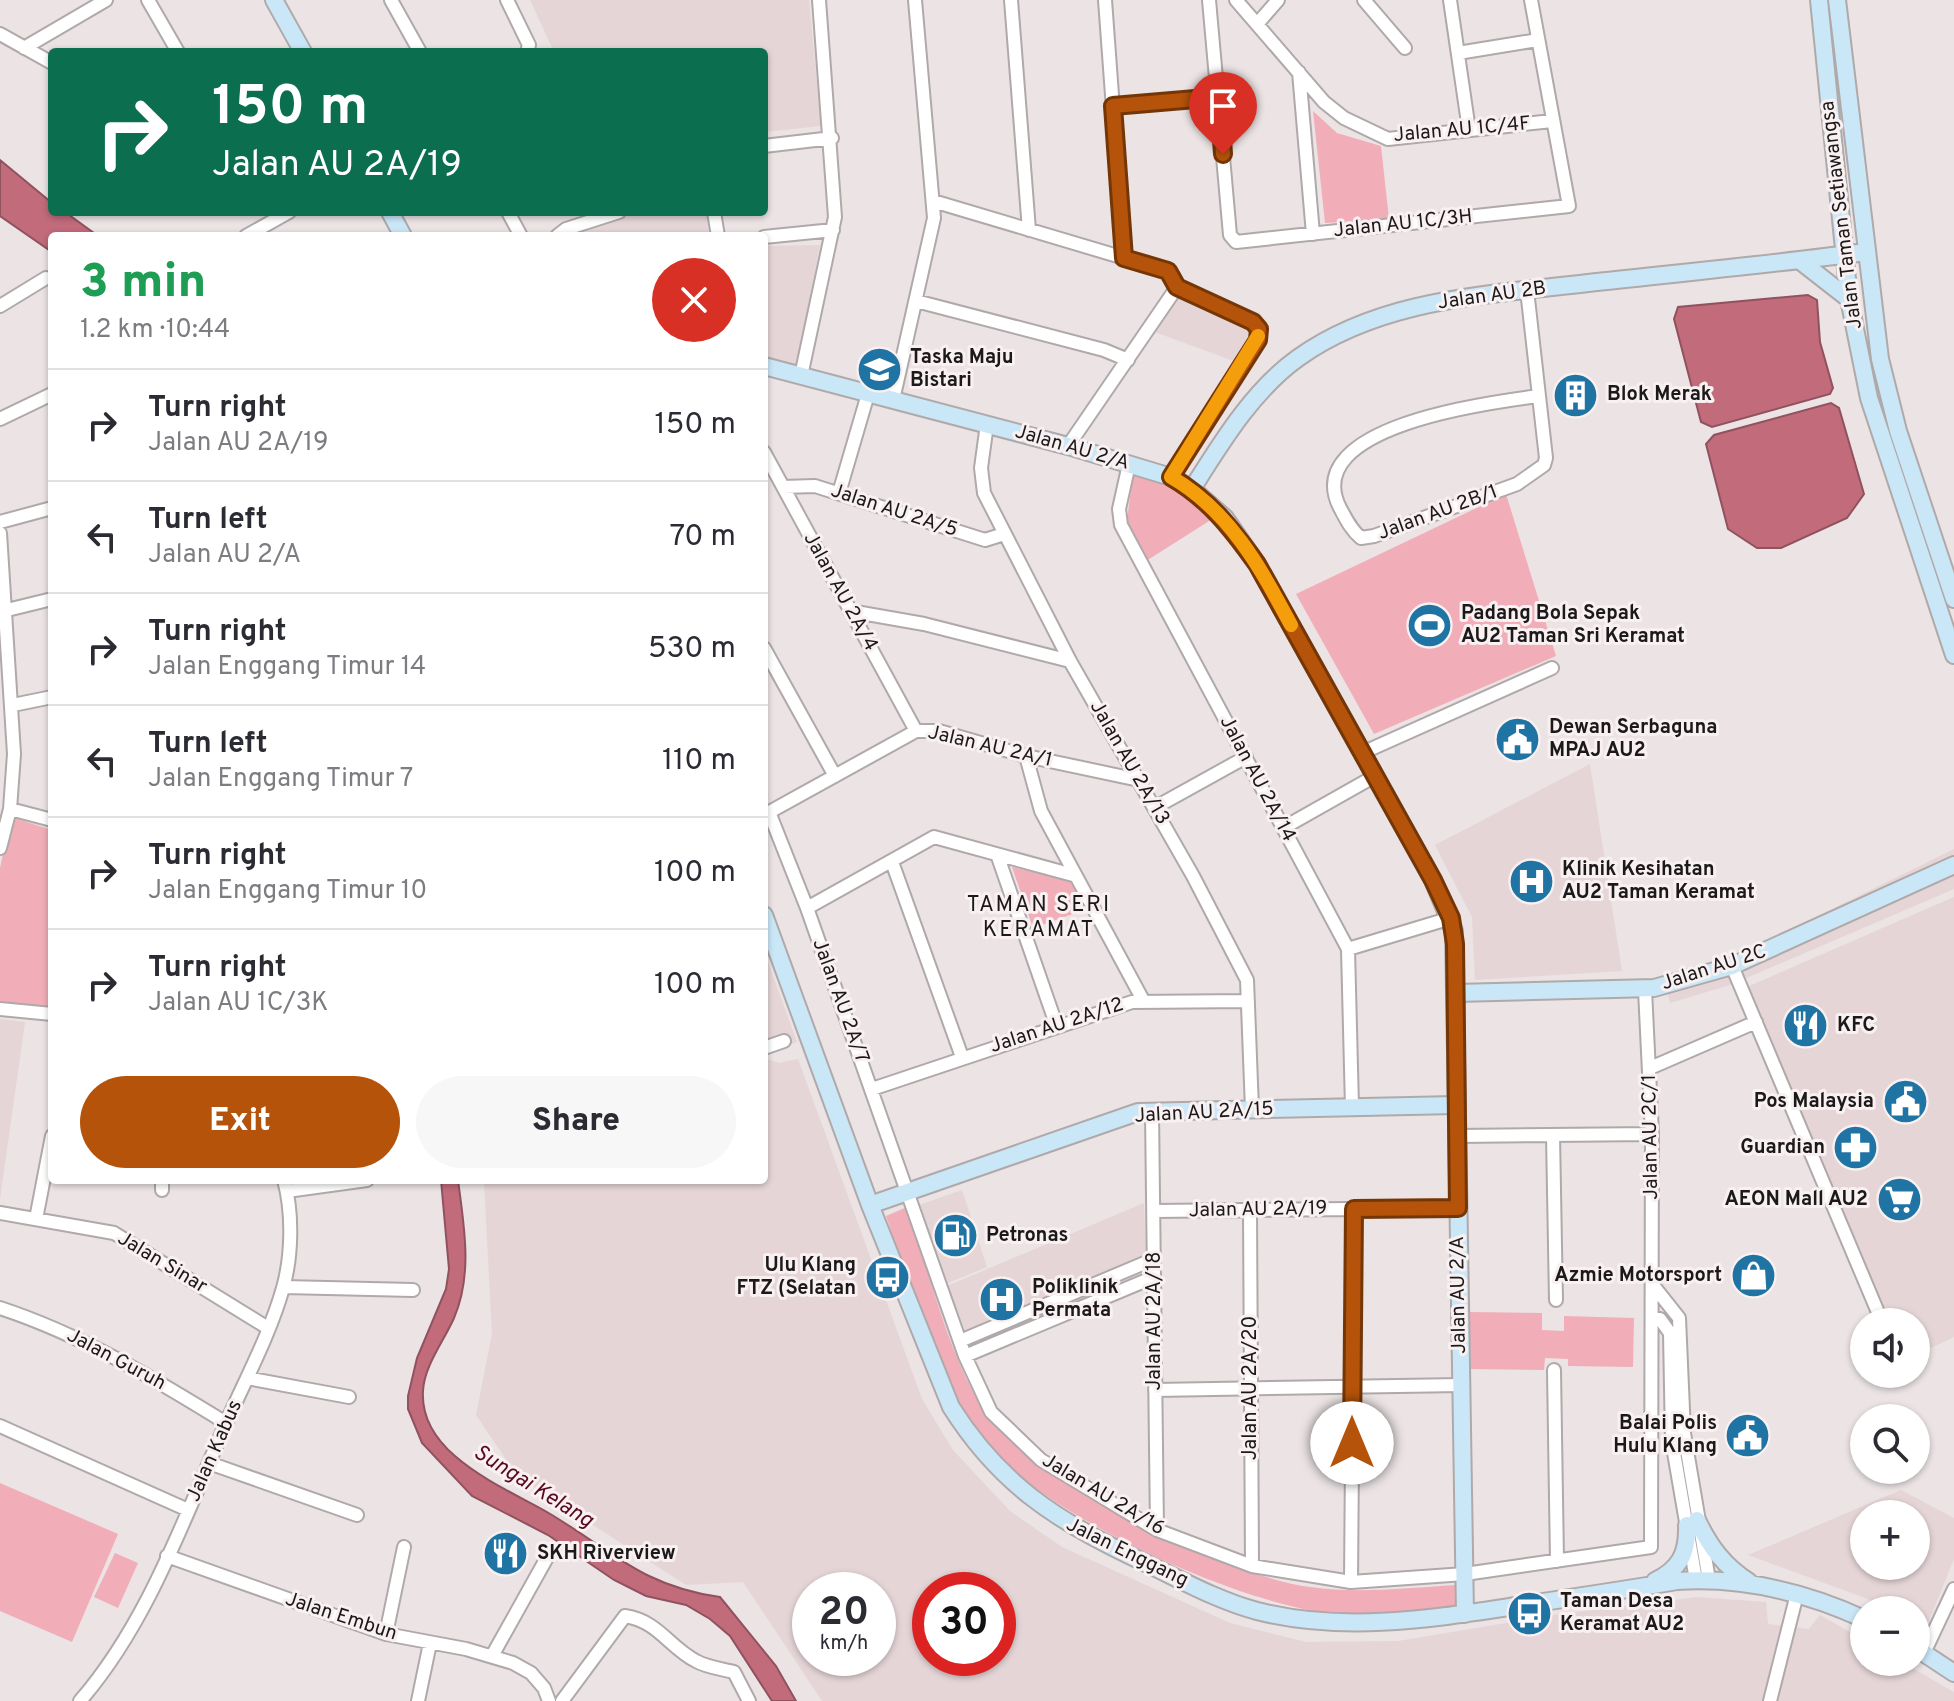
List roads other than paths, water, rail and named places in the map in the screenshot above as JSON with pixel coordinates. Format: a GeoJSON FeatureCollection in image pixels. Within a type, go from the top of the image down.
{"type":"FeatureCollection","features":[{"type":"Feature","properties":{"kind":"street"},"geometry":{"type":"LineString","coordinates":[[24,48],[106,0]]}},
{"type":"Feature","properties":{"kind":"street"},"geometry":{"type":"LineString","coordinates":[[148,0],[176,48]]}},
{"type":"Feature","properties":{"kind":"street"},"geometry":{"type":"LineString","coordinates":[[274,0],[301,48]]}},
{"type":"Feature","properties":{"kind":"street"},"geometry":{"type":"LineString","coordinates":[[391,0],[418,48]]}},
{"type":"Feature","properties":{"kind":"street"},"geometry":{"type":"LineString","coordinates":[[507,0],[528,48]]}},
{"type":"Feature","properties":{"kind":"street"},"geometry":{"type":"LineString","coordinates":[[801,376],[833,230],[832,138],[819,0]]}},
{"type":"Feature","properties":{"kind":"street"},"geometry":{"type":"LineString","coordinates":[[893,400],[932,233],[933,201],[915,0]]}},
{"type":"Feature","properties":{"kind":"street"},"geometry":{"type":"LineString","coordinates":[[1011,0],[1029,230]]}},
{"type":"Feature","properties":{"kind":"street"},"geometry":{"type":"LineString","coordinates":[[1105,0],[1124,258]]}},
{"type":"Feature","properties":{"kind":"street"},"geometry":{"type":"LineString","coordinates":[[1113,106],[1219,97],[1209,0]]}},
{"type":"Feature","properties":{"kind":"street","name":"Jalan AU 1C/4F"},"geometry":{"type":"LineString","coordinates":[[1236,0],[1324,102],[1344,118],[1388,139],[1552,121]]}},
{"type":"Feature","properties":{"kind":"street"},"geometry":{"type":"LineString","coordinates":[[1258,23],[1278,0]]}},
{"type":"Feature","properties":{"kind":"street"},"geometry":{"type":"LineString","coordinates":[[1364,0],[1405,48]]}},
{"type":"Feature","properties":{"kind":"street"},"geometry":{"type":"LineString","coordinates":[[1450,0],[1469,130]]}},
{"type":"Feature","properties":{"kind":"street"},"geometry":{"type":"LineString","coordinates":[[1531,0],[1552,121]]}},
{"type":"Feature","properties":{"kind":"street","name":"Jalan Taman Setiawangsa"},"geometry":{"type":"LineString","coordinates":[[1819,0],[1849,299],[1879,436],[1954,655]]}},
{"type":"Feature","properties":{"kind":"street","name":"Jalan Taman Setiawangsa"},"geometry":{"type":"LineString","coordinates":[[1837,0],[1880,359],[1898,431],[1954,599]]}},
{"type":"Feature","properties":{"kind":"street"},"geometry":{"type":"LineString","coordinates":[[0,34],[48,61]]}},
{"type":"Feature","properties":{"kind":"street"},"geometry":{"type":"LineString","coordinates":[[1458,53],[1538,40]]}},
{"type":"Feature","properties":{"kind":"street"},"geometry":{"type":"LineString","coordinates":[[1299,72],[1313,234]]}},
{"type":"Feature","properties":{"kind":"street","name":"Jalan AU 1C/3H"},"geometry":{"type":"LineString","coordinates":[[1219,97],[1230,235],[1236,242],[1569,206],[1552,121]]}},
{"type":"Feature","properties":{"kind":"street"},"geometry":{"type":"LineString","coordinates":[[768,146],[832,138]]}},
{"type":"Feature","properties":{"kind":"street"},"geometry":{"type":"LineString","coordinates":[[933,201],[1168,271],[1177,287],[1253,322],[1259,329],[1258,340],[1171,477]]}},
{"type":"Feature","properties":{"kind":"street"},"geometry":{"type":"LineString","coordinates":[[252,232],[274,216]]}},
{"type":"Feature","properties":{"kind":"street"},"geometry":{"type":"LineString","coordinates":[[562,232],[607,216]]}},
{"type":"Feature","properties":{"kind":"street"},"geometry":{"type":"LineString","coordinates":[[1840,223],[1827,245],[1799,260],[1849,299]]}},
{"type":"Feature","properties":{"kind":"street"},"geometry":{"type":"LineString","coordinates":[[768,237],[833,230]]}},
{"type":"Feature","properties":{"kind":"street","name":"Jalan AU 2B"},"geometry":{"type":"LineString","coordinates":[[1192,489],[1245,411],[1295,359],[1329,338],[1417,306],[1527,290],[1865,252]]}},
{"type":"Feature","properties":{"kind":"street"},"geometry":{"type":"LineString","coordinates":[[0,306],[46,278]]}},
{"type":"Feature","properties":{"kind":"street"},"geometry":{"type":"LineString","coordinates":[[1068,446],[1177,287]]}},
{"type":"Feature","properties":{"kind":"street","name":"Jalan AU 2B/1"},"geometry":{"type":"LineString","coordinates":[[1527,290],[1539,396],[1546,458],[1535,475],[1374,536],[1361,538],[1353,532],[1334,496],[1333,484],[1348,456],[1390,428],[1464,406],[1539,396]]}},
{"type":"Feature","properties":{"kind":"street"},"geometry":{"type":"LineString","coordinates":[[916,301],[1042,333],[1128,360]]}},
{"type":"Feature","properties":{"kind":"street","name":"Jalan AU 2/A"},"geometry":{"type":"LineString","coordinates":[[768,367],[1068,446],[1171,477],[1192,489],[1225,518],[1257,564],[1451,918],[1455,993],[1465,1614]]}},
{"type":"Feature","properties":{"kind":"street"},"geometry":{"type":"LineString","coordinates":[[839,493],[868,394]]}},
{"type":"Feature","properties":{"kind":"street"},"geometry":{"type":"LineString","coordinates":[[0,419],[48,396]]}},
{"type":"Feature","properties":{"kind":"street","name":"Jalan AU 2A/13"},"geometry":{"type":"LineString","coordinates":[[987,424],[980,482],[1004,534],[1070,661],[1139,780],[1247,980],[1252,1109]]}},
{"type":"Feature","properties":{"kind":"street","name":"Jalan AU 2A/4"},"geometry":{"type":"LineString","coordinates":[[768,459],[916,731]]}},
{"type":"Feature","properties":{"kind":"street","name":"Jalan AU 2A/14"},"geometry":{"type":"LineString","coordinates":[[1129,464],[1119,509],[1121,525],[1348,949],[1352,1107]]}},
{"type":"Feature","properties":{"kind":"street","name":"Jalan AU 2A/5"},"geometry":{"type":"LineString","coordinates":[[783,487],[815,486],[985,540],[1004,534]]}},
{"type":"Feature","properties":{"kind":"street"},"geometry":{"type":"LineString","coordinates":[[0,522],[48,509]]}},
{"type":"Feature","properties":{"kind":"street"},"geometry":{"type":"LineString","coordinates":[[0,533],[7,610],[5,658],[13,705],[14,754],[10,809],[0,844]]}},
{"type":"Feature","properties":{"kind":"street"},"geometry":{"type":"LineString","coordinates":[[7,610],[48,600]]}},
{"type":"Feature","properties":{"kind":"street"},"geometry":{"type":"LineString","coordinates":[[850,611],[924,624],[1070,661]]}},
{"type":"Feature","properties":{"kind":"street"},"geometry":{"type":"LineString","coordinates":[[768,655],[835,776]]}},
{"type":"Feature","properties":{"kind":"street"},"geometry":{"type":"LineString","coordinates":[[1362,753],[1552,668]]}},
{"type":"Feature","properties":{"kind":"street"},"geometry":{"type":"LineString","coordinates":[[13,705],[48,698]]}},
{"type":"Feature","properties":{"kind":"street","name":"Jalan AU 2A/1"},"geometry":{"type":"LineString","coordinates":[[768,812],[916,731],[939,731],[1026,756],[1139,780]]}},
{"type":"Feature","properties":{"kind":"street"},"geometry":{"type":"LineString","coordinates":[[0,750],[14,754]]}},
{"type":"Feature","properties":{"kind":"street"},"geometry":{"type":"LineString","coordinates":[[1026,756],[1041,811],[1144,1002]]}},
{"type":"Feature","properties":{"kind":"street"},"geometry":{"type":"LineString","coordinates":[[1154,808],[1246,757]]}},
{"type":"Feature","properties":{"kind":"street"},"geometry":{"type":"LineString","coordinates":[[1283,828],[1375,776]]}},
{"type":"Feature","properties":{"kind":"street"},"geometry":{"type":"LineString","coordinates":[[10,809],[48,819]]}},
{"type":"Feature","properties":{"kind":"street","name":"Jalan AU 2A/7"},"geometry":{"type":"LineString","coordinates":[[768,815],[807,908],[909,1191]]}},
{"type":"Feature","properties":{"kind":"street"},"geometry":{"type":"LineString","coordinates":[[807,908],[934,837],[998,857],[1073,875]]}},
{"type":"Feature","properties":{"kind":"street"},"geometry":{"type":"LineString","coordinates":[[998,857],[1056,1024]]}},
{"type":"Feature","properties":{"kind":"street"},"geometry":{"type":"LineString","coordinates":[[892,862],[962,1057]]}},
{"type":"Feature","properties":{"kind":"street","name":"Jalan AU 2C"},"geometry":{"type":"LineString","coordinates":[[1455,993],[1645,990],[1732,966],[1954,865]]}},
{"type":"Feature","properties":{"kind":"street"},"geometry":{"type":"LineString","coordinates":[[1348,949],[1451,918]]}},
{"type":"Feature","properties":{"kind":"street","name":"Jalan Enggang"},"geometry":{"type":"LineString","coordinates":[[768,926],[870,1205],[951,1407],[990,1460],[1031,1500],[1104,1543],[1253,1610],[1316,1622],[1352,1624],[1465,1614],[1702,1580],[1749,1582],[1797,1594],[1850,1614]]}},
{"type":"Feature","properties":{"kind":"street"},"geometry":{"type":"LineString","coordinates":[[1732,966],[1876,1308]]}},
{"type":"Feature","properties":{"kind":"street","name":"Jalan AU 2C/1"},"geometry":{"type":"LineString","coordinates":[[1645,990],[1652,1134],[1651,1547]]}},
{"type":"Feature","properties":{"kind":"street","name":"Jalan AU 2A/12"},"geometry":{"type":"LineString","coordinates":[[872,1089],[1115,1006],[1144,1002],[1248,1001]]}},
{"type":"Feature","properties":{"kind":"street"},"geometry":{"type":"LineString","coordinates":[[0,1009],[48,1014]]}},
{"type":"Feature","properties":{"kind":"street"},"geometry":{"type":"LineString","coordinates":[[1650,1068],[1756,1022]]}},
{"type":"Feature","properties":{"kind":"street"},"geometry":{"type":"LineString","coordinates":[[768,1047],[784,1041]]}},
{"type":"Feature","properties":{"kind":"street","name":"Jalan AU 2A/15"},"geometry":{"type":"LineString","coordinates":[[870,1205],[1114,1120],[1152,1112],[1456,1105]]}},
{"type":"Feature","properties":{"kind":"street","name":"Jalan AU 2A/18"},"geometry":{"type":"LineString","coordinates":[[1152,1112],[1157,1530]]}},
{"type":"Feature","properties":{"kind":"street"},"geometry":{"type":"LineString","coordinates":[[1457,1136],[1652,1134]]}},
{"type":"Feature","properties":{"kind":"street"},"geometry":{"type":"LineString","coordinates":[[1553,1135],[1556,1300]]}},
{"type":"Feature","properties":{"kind":"street"},"geometry":{"type":"LineString","coordinates":[[36,1219],[48,1157]]}},
{"type":"Feature","properties":{"kind":"street"},"geometry":{"type":"LineString","coordinates":[[286,1186],[313,1184]]}},
{"type":"Feature","properties":{"kind":"street","name":"Jalan Kabus"},"geometry":{"type":"LineString","coordinates":[[80,1701],[116,1653],[167,1556],[268,1328],[284,1287],[290,1239],[286,1186]]}},
{"type":"Feature","properties":{"kind":"street","name":"Jalan AU 2A/16"},"geometry":{"type":"LineString","coordinates":[[909,1191],[965,1356],[991,1412],[1041,1460],[1157,1530],[1252,1566],[1351,1582],[1465,1574],[1651,1547]]}},
{"type":"Feature","properties":{"kind":"street","name":"Jalan AU 2A/19"},"geometry":{"type":"LineString","coordinates":[[1154,1211],[1458,1208]]}},
{"type":"Feature","properties":{"kind":"street"},"geometry":{"type":"LineString","coordinates":[[1351,1582],[1354,1209]]}},
{"type":"Feature","properties":{"kind":"street","name":"Jalan AU 2A/20"},"geometry":{"type":"LineString","coordinates":[[1250,1210],[1252,1566]]}},
{"type":"Feature","properties":{"kind":"street","name":"Jalan Sinar"},"geometry":{"type":"LineString","coordinates":[[0,1213],[114,1233],[268,1328]]}},
{"type":"Feature","properties":{"kind":"street"},"geometry":{"type":"LineString","coordinates":[[960,1341],[1154,1259]]}},
{"type":"Feature","properties":{"kind":"street"},"geometry":{"type":"LineString","coordinates":[[965,1356],[1154,1277]]}},
{"type":"Feature","properties":{"kind":"street"},"geometry":{"type":"LineString","coordinates":[[1639,1588],[1671,1573],[1679,1564],[1692,1523],[1679,1318],[1652,1284]]}},
{"type":"Feature","properties":{"kind":"street"},"geometry":{"type":"LineString","coordinates":[[284,1287],[413,1290]]}},
{"type":"Feature","properties":{"kind":"street","name":"Jalan Guruh"},"geometry":{"type":"LineString","coordinates":[[0,1308],[38,1321],[122,1360],[226,1423]]}},
{"type":"Feature","properties":{"kind":"street"},"geometry":{"type":"LineString","coordinates":[[1652,1317],[1660,1319],[1670,1333],[1672,1441],[1702,1580]]}},
{"type":"Feature","properties":{"kind":"street"},"geometry":{"type":"LineString","coordinates":[[1554,1370],[1557,1561]]}},
{"type":"Feature","properties":{"kind":"street"},"geometry":{"type":"LineString","coordinates":[[247,1378],[349,1397]]}},
{"type":"Feature","properties":{"kind":"street"},"geometry":{"type":"LineString","coordinates":[[1155,1390],[1461,1385]]}},
{"type":"Feature","properties":{"kind":"street"},"geometry":{"type":"LineString","coordinates":[[0,1426],[188,1510]]}},
{"type":"Feature","properties":{"kind":"street"},"geometry":{"type":"LineString","coordinates":[[209,1463],[357,1515]]}},
{"type":"Feature","properties":{"kind":"street"},"geometry":{"type":"LineString","coordinates":[[1692,1523],[1723,1562],[1749,1582]]}},
{"type":"Feature","properties":{"kind":"street"},"geometry":{"type":"LineString","coordinates":[[386,1634],[404,1547]]}},
{"type":"Feature","properties":{"kind":"street"},"geometry":{"type":"LineString","coordinates":[[492,1656],[549,1554]]}},
{"type":"Feature","properties":{"kind":"street","name":"Jalan Embun"},"geometry":{"type":"LineString","coordinates":[[167,1556],[386,1634],[492,1656],[531,1673],[544,1688],[549,1701]]}},
{"type":"Feature","properties":{"kind":"street"},"geometry":{"type":"LineString","coordinates":[[1930,1638],[1940,1624],[1954,1589]]}},
{"type":"Feature","properties":{"kind":"street"},"geometry":{"type":"LineString","coordinates":[[1770,1701],[1797,1594]]}},
{"type":"Feature","properties":{"kind":"street"},"geometry":{"type":"LineString","coordinates":[[562,1701],[625,1616],[642,1619],[658,1629],[696,1662],[734,1672],[749,1701]]}},
{"type":"Feature","properties":{"kind":"street"},"geometry":{"type":"LineString","coordinates":[[1940,1624],[1954,1631]]}},
{"type":"Feature","properties":{"kind":"street"},"geometry":{"type":"LineString","coordinates":[[418,1701],[430,1643]]}},
{"type":"Feature","properties":{"kind":"street"},"geometry":{"type":"LineString","coordinates":[[1930,1657],[1954,1673]]}},
{"type":"Feature","properties":{"kind":"place","name":"Taska Maju Bistari"},"geometry":{"type":"Point","coordinates":[879,370]}},
{"type":"Feature","properties":{"kind":"place","name":"Blok Merak"},"geometry":{"type":"Point","coordinates":[1576,395]}},
{"type":"Feature","properties":{"kind":"place","name":"Padang Bola Sepak AU2 Taman Sri Keramat"},"geometry":{"type":"Point","coordinates":[1430,625]}},
{"type":"Feature","properties":{"kind":"place","name":"Dewan Serbaguna MPAJ AU2"},"geometry":{"type":"Point","coordinates":[1518,740]}},
{"type":"Feature","properties":{"kind":"place","name":"Klinik Kesihatan AU2 Taman Keramat"},"geometry":{"type":"Point","coordinates":[1531,881]}},
{"type":"Feature","properties":{"kind":"place","name":"KFC"},"geometry":{"type":"Point","coordinates":[1806,1026]}},
{"type":"Feature","properties":{"kind":"place","name":"Pos Malaysia"},"geometry":{"type":"Point","coordinates":[1905,1102]}},
{"type":"Feature","properties":{"kind":"place","name":"Guardian"},"geometry":{"type":"Point","coordinates":[1856,1148]}},
{"type":"Feature","properties":{"kind":"place","name":"AEON Mall AU2"},"geometry":{"type":"Point","coordinates":[1899,1200]}},
{"type":"Feature","properties":{"kind":"place","name":"Petronas"},"geometry":{"type":"Point","coordinates":[955,1236]}},
{"type":"Feature","properties":{"kind":"place","name":"Azmie Motorsport"},"geometry":{"type":"Point","coordinates":[1753,1276]}},
{"type":"Feature","properties":{"kind":"place","name":"Ulu Klang FTZ (Selatan"},"geometry":{"type":"Point","coordinates":[887,1277]}},
{"type":"Feature","properties":{"kind":"place","name":"Poliklinik Permata"},"geometry":{"type":"Point","coordinates":[1001,1299]}},
{"type":"Feature","properties":{"kind":"place","name":"Balai Polis Hulu Klang"},"geometry":{"type":"Point","coordinates":[1748,1436]}},
{"type":"Feature","properties":{"kind":"place","name":"SKH Riverview"},"geometry":{"type":"Point","coordinates":[506,1554]}},
{"type":"Feature","properties":{"kind":"place","name":"Taman Desa Keramat AU2"},"geometry":{"type":"Point","coordinates":[1529,1614]}},
{"type":"Feature","properties":{"kind":"district","name":"TAMAN SERI KERAMAT"},"geometry":{"type":"Point","coordinates":[1039,918]}},
{"type":"Feature","properties":{"kind":"water label","name":"Sungai Kelang"},"geometry":{"type":"Point","coordinates":[533,1487]}}]}
